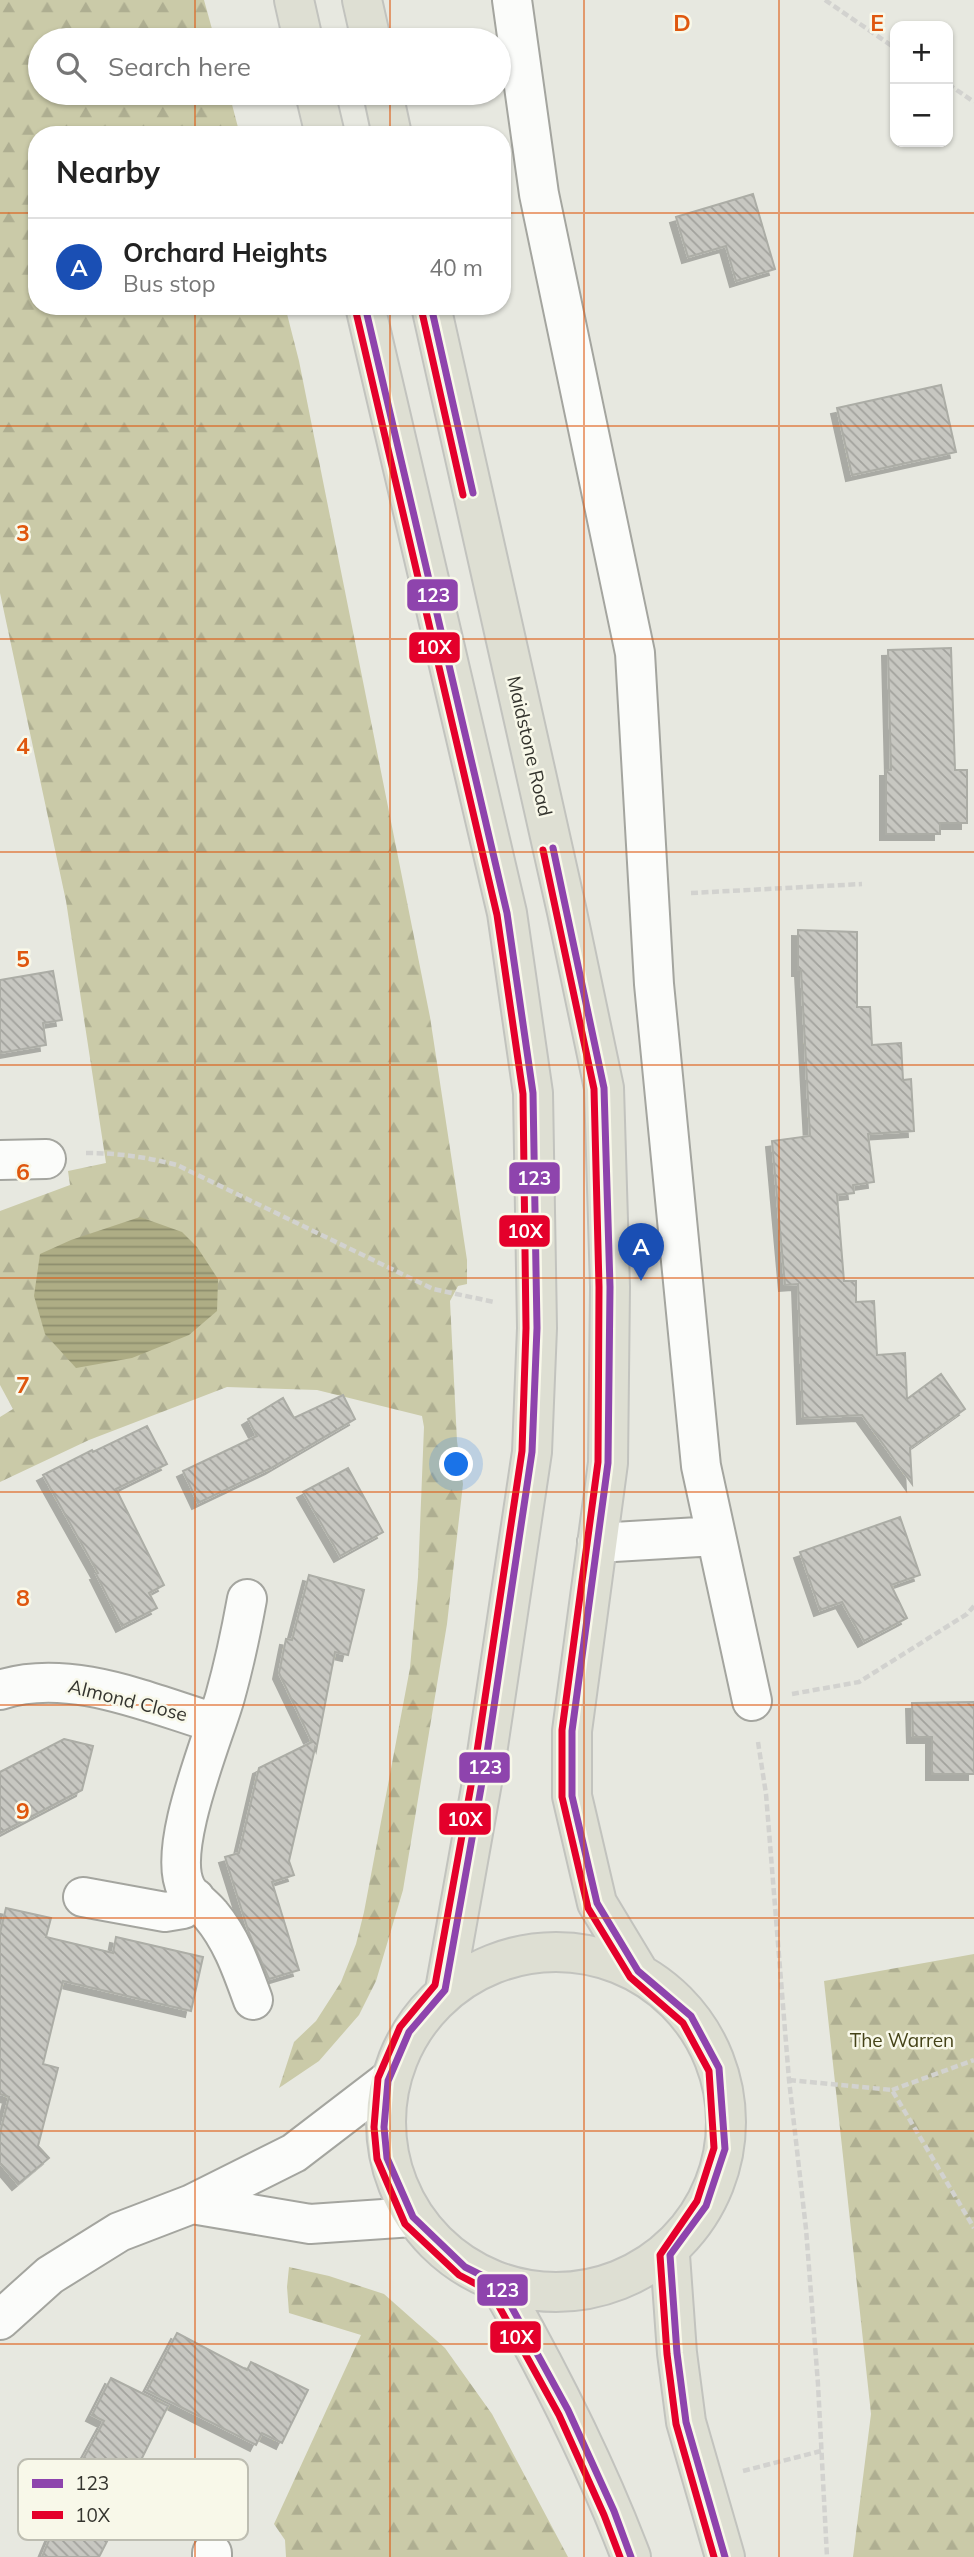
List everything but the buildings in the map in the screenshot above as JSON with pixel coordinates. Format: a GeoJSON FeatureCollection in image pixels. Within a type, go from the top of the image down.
{"type":"FeatureCollection","features":[{"type":"Feature","properties":{"kind":"main road"},"geometry":{"type":"LineString","coordinates":[[294,0],[300,28]]}},
{"type":"Feature","properties":{"kind":"main road"},"geometry":{"type":"LineString","coordinates":[[362,0],[368,28]]}},
{"type":"Feature","properties":{"kind":"main road"},"geometry":{"type":"LineString","coordinates":[[318,105],[323,126]]}},
{"type":"Feature","properties":{"kind":"main road"},"geometry":{"type":"LineString","coordinates":[[386,105],[390,126]]}},
{"type":"Feature","properties":{"kind":"main road"},"geometry":{"type":"LineString","coordinates":[[367,315],[507,913],[533,1093],[537,1328],[532,1452],[486,1760],[445,1990]]}},
{"type":"Feature","properties":{"kind":"main road","name":"Maidstone Road"},"geometry":{"type":"LineString","coordinates":[[433,315],[604,1088],[610,1301],[607,1463],[572,1731],[572,1796],[597,1903],[638,1971]]}},
{"type":"Feature","properties":{"kind":"main road"},"geometry":{"type":"LineString","coordinates":[[568,1950],[638,1971],[691,2016],[719,2068],[726,2149],[706,2206],[670,2255],[610,2285],[557,2294],[499,2284],[465,2267],[413,2217],[387,2158],[384,2127],[388,2081],[409,2032],[445,1990],[508,1957],[568,1950]]}},
{"type":"Feature","properties":{"kind":"main road"},"geometry":{"type":"LineString","coordinates":[[670,2255],[677,2353],[686,2422],[726,2557]]}},
{"type":"Feature","properties":{"kind":"main road"},"geometry":{"type":"LineString","coordinates":[[499,2284],[568,2410],[632,2557]]}},
{"type":"Feature","properties":{"kind":"street"},"geometry":{"type":"LineString","coordinates":[[512,0],[539,194],[635,653],[654,984],[701,1466],[752,1701]]}},
{"type":"Feature","properties":{"kind":"street"},"geometry":{"type":"LineString","coordinates":[[0,1160],[46,1159]]}},
{"type":"Feature","properties":{"kind":"street"},"geometry":{"type":"LineString","coordinates":[[597,1543],[716,1536]]}},
{"type":"Feature","properties":{"kind":"street"},"geometry":{"type":"LineString","coordinates":[[247,1599],[225,1699],[215,1723],[183,1834],[182,1871],[186,1888],[211,1915],[234,1949],[253,2000]]}},
{"type":"Feature","properties":{"kind":"street","name":"Almond Close"},"geometry":{"type":"LineString","coordinates":[[0,1690],[38,1681],[82,1684],[215,1723]]}},
{"type":"Feature","properties":{"kind":"street"},"geometry":{"type":"LineString","coordinates":[[83,1897],[165,1912],[183,1909],[195,1898]]}},
{"type":"Feature","properties":{"kind":"street"},"geometry":{"type":"LineString","coordinates":[[0,2320],[50,2276],[119,2232],[192,2204],[294,2153],[388,2081]]}},
{"type":"Feature","properties":{"kind":"street"},"geometry":{"type":"LineString","coordinates":[[192,2204],[310,2224],[413,2217]]}},
{"type":"Feature","properties":{"kind":"path"},"geometry":{"type":"LineString","coordinates":[[825,0],[890,45]]}},
{"type":"Feature","properties":{"kind":"path"},"geometry":{"type":"LineString","coordinates":[[953,87],[974,102]]}},
{"type":"Feature","properties":{"kind":"path"},"geometry":{"type":"LineString","coordinates":[[649,895],[862,884]]}},
{"type":"Feature","properties":{"kind":"path"},"geometry":{"type":"LineString","coordinates":[[46,1159],[84,1153],[114,1153],[177,1165],[433,1289],[498,1303]]}},
{"type":"Feature","properties":{"kind":"path"},"geometry":{"type":"LineString","coordinates":[[827,2557],[806,2229],[789,2080],[766,1794],[752,1701],[859,1682],[967,1614],[974,1606]]}},
{"type":"Feature","properties":{"kind":"path"},"geometry":{"type":"LineString","coordinates":[[789,2080],[891,2090],[974,2060]]}},
{"type":"Feature","properties":{"kind":"path"},"geometry":{"type":"LineString","coordinates":[[891,2090],[974,2228]]}},
{"type":"Feature","properties":{"kind":"path"},"geometry":{"type":"LineString","coordinates":[[735,2473],[821,2451]]}},
{"type":"Feature","properties":{"kind":"green space"},"geometry":{"type":"Polygon","coordinates":[[[0,0],[204,0],[212,28],[28,28],[28,105],[232,105],[238,126],[28,126],[28,315],[287,315],[299,361],[430,1017],[467,1260],[467,1284],[458,1286],[450,1301],[457,1441],[463,1484],[447,1624],[403,1890],[376,1981],[359,2015],[319,2061],[279,2088],[294,2042],[316,2021],[341,1982],[356,1944],[364,1912],[410,1668],[418,1577],[424,1427],[422,1416],[317,1390],[227,1387],[89,1440],[0,1482],[0,1417],[13,1409],[0,1385],[0,1211],[70,1185],[68,1171],[106,1163],[66,901],[0,593],[0,0]]]}},
{"type":"Feature","properties":{"kind":"green space","name":"The Warren"},"geometry":{"type":"Polygon","coordinates":[[[974,1954],[974,2557],[853,2557],[871,2414],[824,1981],[974,1954]]]}},
{"type":"Feature","properties":{"kind":"green space"},"geometry":{"type":"Polygon","coordinates":[[[289,2267],[329,2276],[384,2294],[445,2348],[492,2414],[568,2557],[286,2557],[285,2540],[274,2524],[361,2335],[289,2313],[289,2267]]]}},
{"type":"Feature","properties":{"kind":"shaded area"},"geometry":{"type":"Polygon","coordinates":[[[140,1217],[182,1232],[197,1247],[218,1279],[217,1311],[189,1335],[132,1358],[76,1368],[45,1334],[34,1296],[40,1254],[71,1240],[140,1217]]]}},
{"type":"Feature","properties":{"kind":"transit line","name":"10X"},"geometry":{"type":"LineString","coordinates":[[357,315],[497,915],[523,1094],[526,1328],[522,1451],[476,1758],[435,1985],[400,2027],[378,2078],[374,2127],[377,2159],[405,2224],[459,2275],[491,2292],[559,2415],[620,2557]]}},
{"type":"Feature","properties":{"kind":"transit line","name":"123"},"geometry":{"type":"LineString","coordinates":[[367,315],[507,913],[533,1093],[537,1328],[532,1452],[486,1760],[445,1990],[409,2032],[388,2081],[384,2127],[387,2158],[413,2217],[465,2267],[499,2284],[568,2410],[614,2511],[631,2557]]}},
{"type":"Feature","properties":{"kind":"transit line","name":"10X"},"geometry":{"type":"LineString","coordinates":[[423,315],[463,495]]}},
{"type":"Feature","properties":{"kind":"transit line","name":"123"},"geometry":{"type":"LineString","coordinates":[[433,315],[473,493]]}},
{"type":"Feature","properties":{"kind":"transit line","name":"123"},"geometry":{"type":"LineString","coordinates":[[553,848],[604,1088],[610,1287],[608,1463],[572,1731],[572,1796],[597,1903],[638,1971],[691,2016],[719,2068],[725,2149],[706,2206],[670,2255],[677,2353],[686,2422],[725,2557]]}},
{"type":"Feature","properties":{"kind":"transit line","name":"10X"},"geometry":{"type":"LineString","coordinates":[[543,850],[594,1089],[599,1287],[598,1462],[562,1730],[562,1797],[588,1908],[630,1977],[683,2023],[709,2071],[714,2148],[697,2201],[660,2255],[667,2354],[676,2424],[714,2557]]}},
{"type":"Feature","properties":{"kind":"place","name":"Orchard Heights"},"geometry":{"type":"Point","coordinates":[641,1281]}}]}
